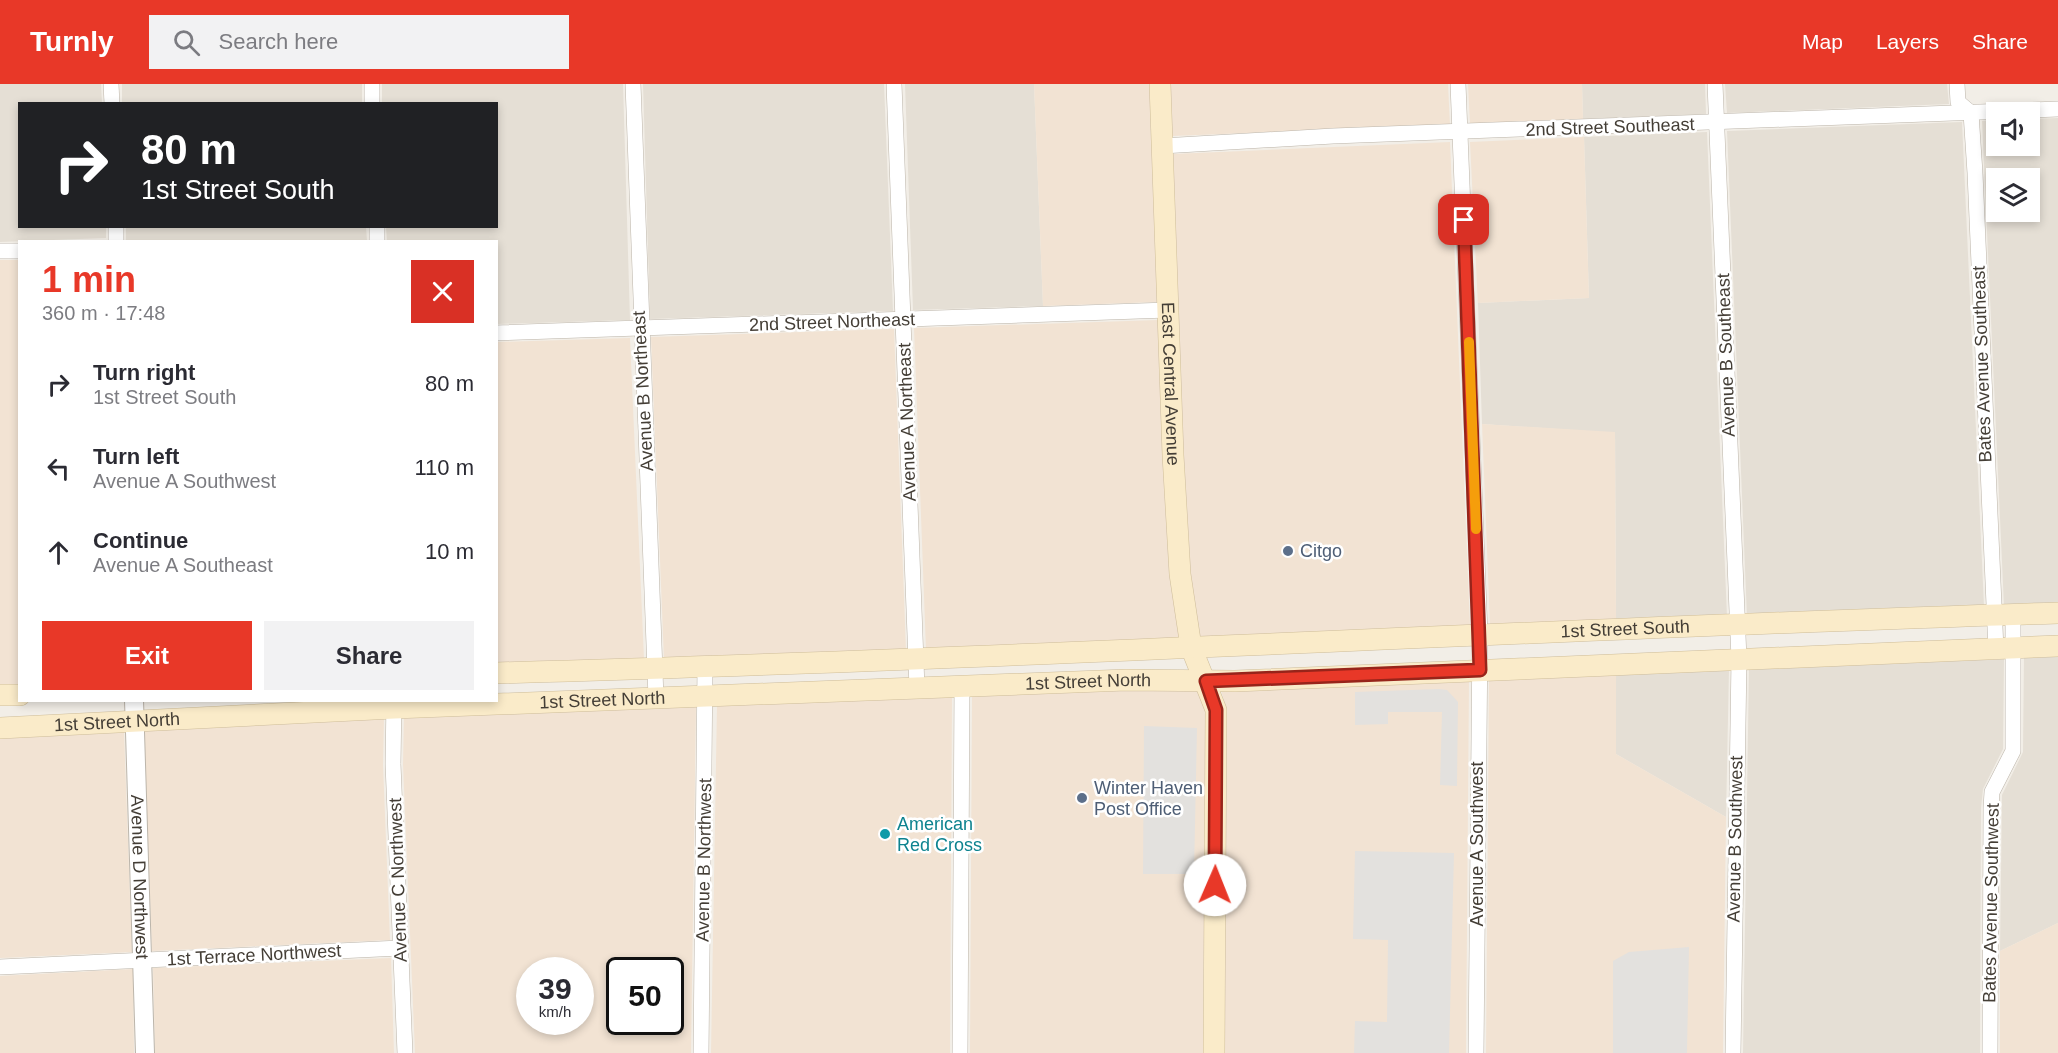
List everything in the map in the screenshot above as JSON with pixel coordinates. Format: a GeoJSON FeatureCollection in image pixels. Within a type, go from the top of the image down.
{"type":"FeatureCollection","features":[{"type":"Feature","properties":{"kind":"main road","name":"East Central Avenue"},"geometry":{"type":"LineString","coordinates":[[1160,84],[1180,574],[1191,647],[1216,710],[1214,1053]]}},
{"type":"Feature","properties":{"kind":"main road","name":"1st Street South"},"geometry":{"type":"LineString","coordinates":[[1191,647],[2058,613]]}},
{"type":"Feature","properties":{"kind":"main road","name":"1st Street South"},"geometry":{"type":"LineString","coordinates":[[1206,681],[2058,646]]}},
{"type":"Feature","properties":{"kind":"main road","name":"1st Street North"},"geometry":{"type":"LineString","coordinates":[[498,673],[705,667],[1191,647]]}},
{"type":"Feature","properties":{"kind":"main road","name":"1st Street North"},"geometry":{"type":"LineString","coordinates":[[498,702],[656,698],[1126,680],[1206,681]]}},
{"type":"Feature","properties":{"kind":"main road"},"geometry":{"type":"LineString","coordinates":[[0,695],[18,694]]}},
{"type":"Feature","properties":{"kind":"main road","name":"1st Street North"},"geometry":{"type":"LineString","coordinates":[[0,728],[134,723],[394,704],[481,702]]}},
{"type":"Feature","properties":{"kind":"street"},"geometry":{"type":"LineString","coordinates":[[111,84],[112,102]]}},
{"type":"Feature","properties":{"kind":"street"},"geometry":{"type":"LineString","coordinates":[[372,84],[372,102]]}},
{"type":"Feature","properties":{"kind":"street","name":"Avenue B Northeast"},"geometry":{"type":"LineString","coordinates":[[633,84],[640,328],[656,698]]}},
{"type":"Feature","properties":{"kind":"street","name":"Avenue A Northeast"},"geometry":{"type":"LineString","coordinates":[[894,84],[917,688]]}},
{"type":"Feature","properties":{"kind":"street","name":"Avenue A Southwest"},"geometry":{"type":"LineString","coordinates":[[1458,84],[1480,634],[1476,1053]]}},
{"type":"Feature","properties":{"kind":"street","name":"Avenue B Southeast"},"geometry":{"type":"LineString","coordinates":[[1715,84],[1737,626]]}},
{"type":"Feature","properties":{"kind":"street","name":"Bates Avenue Southeast"},"geometry":{"type":"LineString","coordinates":[[1957,84],[1958,102],[1971,112],[2005,649]]}},
{"type":"Feature","properties":{"kind":"street","name":"2nd Street Southeast"},"geometry":{"type":"LineString","coordinates":[[1162,146],[1333,136],[2058,109]]}},
{"type":"Feature","properties":{"kind":"street"},"geometry":{"type":"LineString","coordinates":[[0,252],[18,251]]}},
{"type":"Feature","properties":{"kind":"street","name":"2nd Street Northeast"},"geometry":{"type":"LineString","coordinates":[[498,333],[1168,310]]}},
{"type":"Feature","properties":{"kind":"street","name":"Avenue B Southwest"},"geometry":{"type":"LineString","coordinates":[[1733,1053],[1739,659],[1737,626]]}},
{"type":"Feature","properties":{"kind":"street","name":"Bates Avenue Southwest"},"geometry":{"type":"LineString","coordinates":[[1990,1053],[1992,792],[2013,751],[2005,649]]}},
{"type":"Feature","properties":{"kind":"street","name":"Avenue B Northwest"},"geometry":{"type":"LineString","coordinates":[[701,1053],[707,696],[705,667]]}},
{"type":"Feature","properties":{"kind":"street"},"geometry":{"type":"LineString","coordinates":[[960,1053],[964,732],[962,686]]}},
{"type":"Feature","properties":{"kind":"street","name":"Avenue D Northwest"},"geometry":{"type":"LineString","coordinates":[[134,702],[145,1053]]}},
{"type":"Feature","properties":{"kind":"street","name":"Avenue C Northwest"},"geometry":{"type":"LineString","coordinates":[[394,704],[393,764],[405,1053]]}},
{"type":"Feature","properties":{"kind":"street","name":"1st Terrace Northwest"},"geometry":{"type":"LineString","coordinates":[[0,967],[400,948]]}},
{"type":"Feature","properties":{"kind":"shaded area"},"geometry":{"type":"Polygon","coordinates":[[[0,84],[101,84],[102,102],[18,102],[18,228],[106,228],[106,238],[0,242],[0,84]]]}},
{"type":"Feature","properties":{"kind":"shaded area"},"geometry":{"type":"Polygon","coordinates":[[[122,84],[362,84],[362,102],[122,102],[122,84]]]}},
{"type":"Feature","properties":{"kind":"shaded area"},"geometry":{"type":"Polygon","coordinates":[[[382,84],[623,84],[630,320],[498,324],[498,240],[387,240],[386,228],[498,228],[498,102],[382,102],[382,84]]]}},
{"type":"Feature","properties":{"kind":"shaded area"},"geometry":{"type":"Polygon","coordinates":[[[643,84],[884,84],[893,311],[650,319],[643,84]]]}},
{"type":"Feature","properties":{"kind":"shaded area"},"geometry":{"type":"Polygon","coordinates":[[[905,84],[1034,84],[1043,306],[913,310],[905,84]]]}},
{"type":"Feature","properties":{"kind":"shaded area"},"geometry":{"type":"Polygon","coordinates":[[[1034,84],[1150,84],[1158,302],[1043,306],[1034,84]]]}},
{"type":"Feature","properties":{"kind":"shaded area"},"geometry":{"type":"Polygon","coordinates":[[[1170,84],[1448,84],[1450,125],[1172,136],[1170,84]]]}},
{"type":"Feature","properties":{"kind":"shaded area"},"geometry":{"type":"Polygon","coordinates":[[[1468,84],[1582,84],[1583,119],[1470,124],[1468,84]]]}},
{"type":"Feature","properties":{"kind":"shaded area"},"geometry":{"type":"Polygon","coordinates":[[[1582,84],[1705,84],[1706,114],[1583,119],[1582,84]]]}},
{"type":"Feature","properties":{"kind":"shaded area"},"geometry":{"type":"Polygon","coordinates":[[[1725,84],[1947,84],[1949,104],[1727,113],[1725,84]]]}},
{"type":"Feature","properties":{"kind":"shaded area"},"geometry":{"type":"Polygon","coordinates":[[[2058,118],[2058,604],[2004,606],[1987,222],[2040,222],[2040,168],[1986,168],[1986,209],[1982,121],[1986,121],[1986,156],[2040,156],[2040,119],[2058,118]]]}},
{"type":"Feature","properties":{"kind":"shaded area"},"geometry":{"type":"Polygon","coordinates":[[[1962,122],[1984,606],[1747,617],[1727,131],[1962,122]]]}},
{"type":"Feature","properties":{"kind":"shaded area"},"geometry":{"type":"Polygon","coordinates":[[[1707,132],[1727,617],[1616,621],[1615,433],[1482,424],[1478,303],[1589,298],[1584,137],[1707,132]]]}},
{"type":"Feature","properties":{"kind":"shaded area"},"geometry":{"type":"Polygon","coordinates":[[[1584,137],[1589,298],[1478,303],[1478,306],[1470,142],[1584,137]]]}},
{"type":"Feature","properties":{"kind":"shaded area"},"geometry":{"type":"Polygon","coordinates":[[[1450,142],[1470,626],[1200,638],[1190,573],[1183,455],[1173,154],[1450,142]]]}},
{"type":"Feature","properties":{"kind":"shaded area"},"geometry":{"type":"Polygon","coordinates":[[[126,228],[366,228],[367,240],[126,240],[126,228]]]}},
{"type":"Feature","properties":{"kind":"shaded area"},"geometry":{"type":"Polygon","coordinates":[[[0,260],[18,260],[18,686],[0,686],[0,260]]]}},
{"type":"Feature","properties":{"kind":"shaded area"},"geometry":{"type":"Polygon","coordinates":[[[1158,320],[1170,575],[1179,639],[926,650],[914,328],[1158,320]]]}},
{"type":"Feature","properties":{"kind":"shaded area"},"geometry":{"type":"Polygon","coordinates":[[[894,329],[906,650],[664,659],[651,337],[894,329]]]}},
{"type":"Feature","properties":{"kind":"shaded area"},"geometry":{"type":"Polygon","coordinates":[[[630,338],[644,659],[498,664],[498,342],[630,338]]]}},
{"type":"Feature","properties":{"kind":"shaded area"},"geometry":{"type":"Polygon","coordinates":[[[1482,424],[1615,432],[1616,621],[1490,625],[1482,424]]]}},
{"type":"Feature","properties":{"kind":"shaded area"},"geometry":{"type":"Polygon","coordinates":[[[2058,655],[2058,923],[2000,951],[2002,795],[2023,752],[2024,656],[2058,655]]]}},
{"type":"Feature","properties":{"kind":"shaded area"},"geometry":{"type":"Polygon","coordinates":[[[2004,659],[2003,749],[1983,789],[1981,808],[1980,1053],[1743,1053],[1749,668],[2004,659]]]}},
{"type":"Feature","properties":{"kind":"shaded area"},"geometry":{"type":"Polygon","coordinates":[[[1729,669],[1726,817],[1616,754],[1616,673],[1729,669]]]}},
{"type":"Feature","properties":{"kind":"shaded area"},"geometry":{"type":"Polygon","coordinates":[[[1616,673],[1616,754],[1726,817],[1723,1053],[1486,1053],[1489,679],[1616,673]]]}},
{"type":"Feature","properties":{"kind":"shaded area"},"geometry":{"type":"Polygon","coordinates":[[[1469,679],[1466,1053],[1224,1053],[1227,711],[1221,690],[1469,679]]]}},
{"type":"Feature","properties":{"kind":"shaded area"},"geometry":{"type":"Polygon","coordinates":[[[1126,689],[1199,689],[1206,711],[1203,1053],[970,1053],[972,695],[1126,689]]]}},
{"type":"Feature","properties":{"kind":"shaded area"},"geometry":{"type":"Polygon","coordinates":[[[1447,690],[1458,702],[1457,786],[1440,785],[1442,712],[1388,712],[1388,724],[1355,725],[1355,692],[1447,690]]]}},
{"type":"Feature","properties":{"kind":"shaded area"},"geometry":{"type":"Polygon","coordinates":[[[952,696],[950,1053],[711,1053],[717,705],[952,696]]]}},
{"type":"Feature","properties":{"kind":"shaded area"},"geometry":{"type":"Polygon","coordinates":[[[696,705],[691,1053],[415,1053],[403,764],[404,716],[696,705]]]}},
{"type":"Feature","properties":{"kind":"shaded area"},"geometry":{"type":"Polygon","coordinates":[[[384,717],[383,765],[390,940],[152,951],[144,731],[384,717]]]}},
{"type":"Feature","properties":{"kind":"shaded area"},"geometry":{"type":"Polygon","coordinates":[[[1144,726],[1197,728],[1194,874],[1143,874],[1144,726]]]}},
{"type":"Feature","properties":{"kind":"shaded area"},"geometry":{"type":"Polygon","coordinates":[[[124,732],[132,952],[0,958],[0,737],[124,732]]]}},
{"type":"Feature","properties":{"kind":"shaded area"},"geometry":{"type":"Polygon","coordinates":[[[1355,851],[1454,853],[1449,1053],[1354,1053],[1355,1021],[1387,1022],[1388,940],[1353,939],[1355,851]]]}},
{"type":"Feature","properties":{"kind":"shaded area"},"geometry":{"type":"Polygon","coordinates":[[[2058,923],[2058,1053],[2000,1053],[2000,951],[2058,923]]]}},
{"type":"Feature","properties":{"kind":"shaded area"},"geometry":{"type":"Polygon","coordinates":[[[1689,947],[1687,1053],[1613,1053],[1613,961],[1629,952],[1689,947]]]}},
{"type":"Feature","properties":{"kind":"shaded area"},"geometry":{"type":"Polygon","coordinates":[[[391,958],[394,1053],[155,1053],[153,968],[391,958]]]}},
{"type":"Feature","properties":{"kind":"shaded area"},"geometry":{"type":"Polygon","coordinates":[[[133,969],[134,1053],[0,1053],[0,976],[133,969]]]}},
{"type":"Feature","properties":{"kind":"slow traffic"},"geometry":{"type":"LineString","coordinates":[[1469,342],[1476,529]]}},
{"type":"Feature","properties":{"kind":"place","name":"Citgo"},"geometry":{"type":"Point","coordinates":[1288,551]}},
{"type":"Feature","properties":{"kind":"place","name":"Winter Haven Post Office"},"geometry":{"type":"Point","coordinates":[1082,798]}},
{"type":"Feature","properties":{"kind":"place","name":"American Red Cross"},"geometry":{"type":"Point","coordinates":[885,834]}},
{"type":"Feature","properties":{"kind":"route"},"geometry":{"type":"LineString","coordinates":[[1215,885],[1216,710],[1212,692],[1206,681],[1480,670],[1480,608],[1464,220]]}}]}
